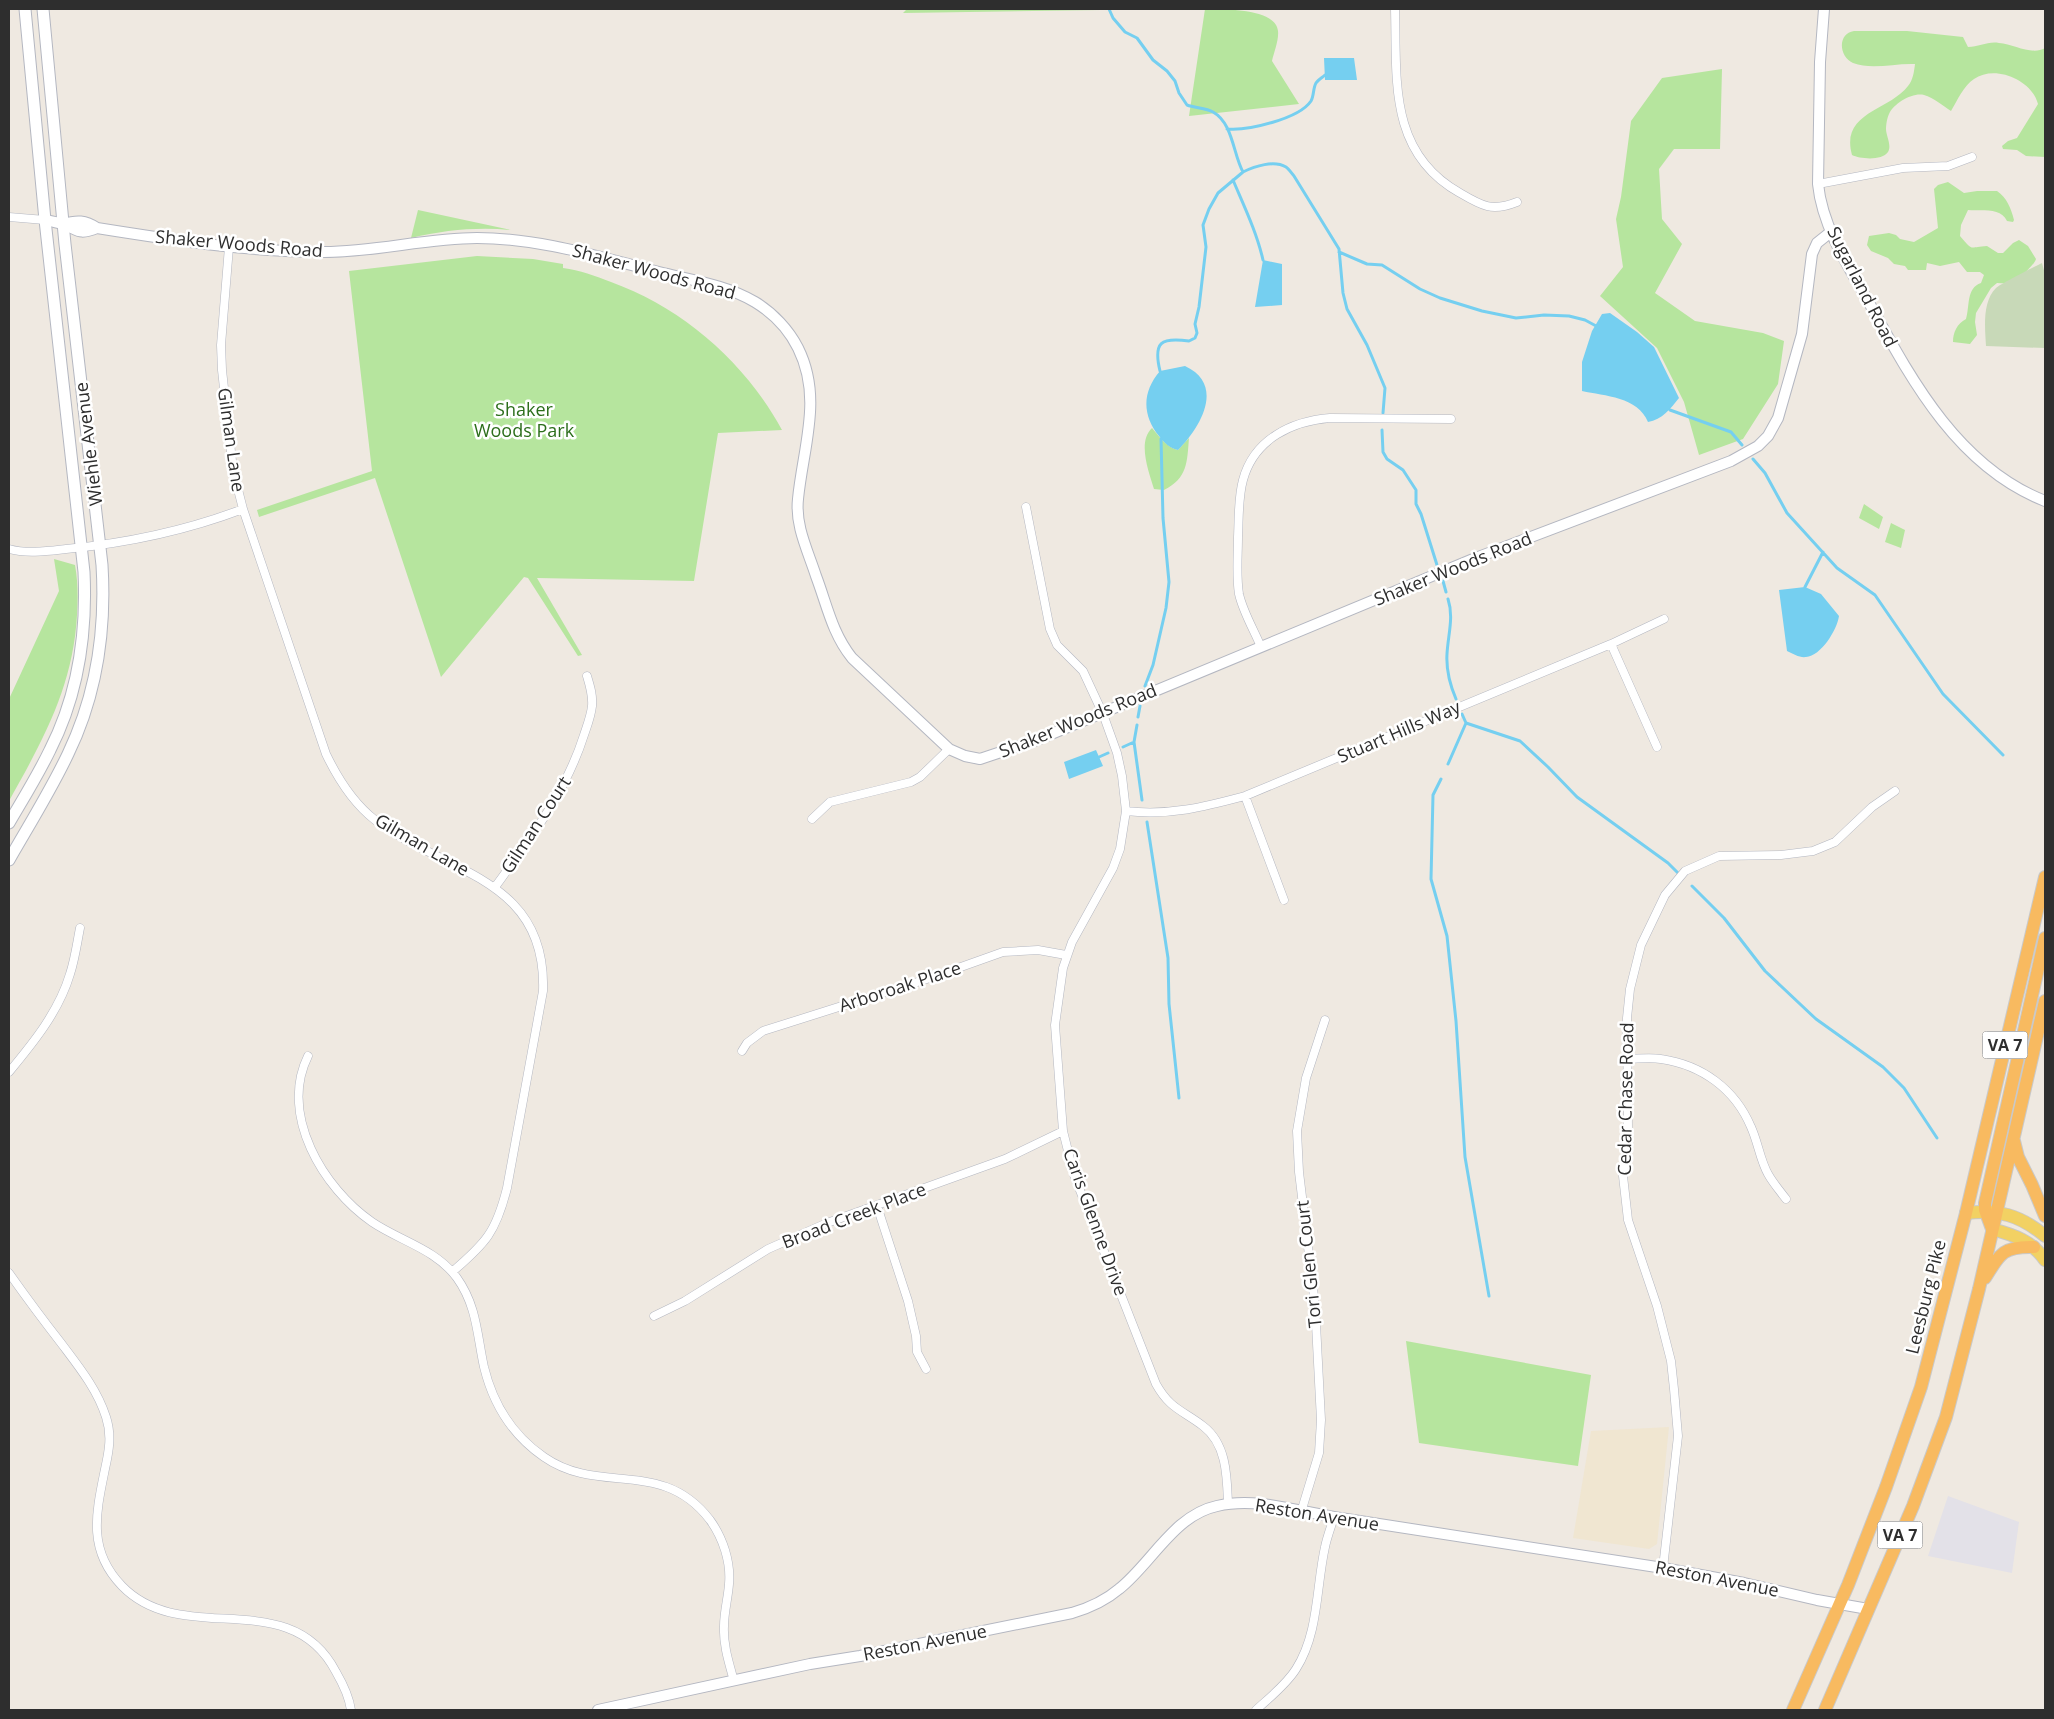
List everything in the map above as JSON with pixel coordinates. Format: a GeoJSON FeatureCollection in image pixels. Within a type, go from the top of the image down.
{"type":"FeatureCollection","features":[{"type":"Feature","properties":{"kind":"highway","name":"Leesburg Pike"},"geometry":{"type":"LineString","coordinates":[[1793,1710],[1838,1604],[1848,1585],[1921,1388],[1966,1213],[2045,877]]}},
{"type":"Feature","properties":{"kind":"highway"},"geometry":{"type":"LineString","coordinates":[[1991,1211],[1988,1185],[2045,938]]}},
{"type":"Feature","properties":{"kind":"highway","name":"VA 7"},"geometry":{"type":"LineString","coordinates":[[1825,1710],[1931,1461],[1953,1390],[1979,1289],[1992,1230],[1991,1211],[2013,1137],[2045,1002]]}},
{"type":"Feature","properties":{"kind":"highway"},"geometry":{"type":"LineString","coordinates":[[2013,1137],[2018,1157],[2045,1216]]}},
{"type":"Feature","properties":{"kind":"highway"},"geometry":{"type":"LineString","coordinates":[[1979,1289],[2001,1253],[2016,1246],[2034,1247]]}},
{"type":"Feature","properties":{"kind":"main road","name":"Wiehle Avenue"},"geometry":{"type":"LineString","coordinates":[[9,823],[51,750],[68,707],[82,651],[85,614],[85,579],[82,548],[45,220],[24,9]]}},
{"type":"Feature","properties":{"kind":"main road","name":"Wiehle Avenue"},"geometry":{"type":"LineString","coordinates":[[9,860],[69,753],[92,686],[103,630],[104,586],[63,224],[43,9]]}},
{"type":"Feature","properties":{"kind":"main road"},"geometry":{"type":"LineString","coordinates":[[1966,1213],[1991,1211],[2016,1217],[2035,1227],[2045,1236]]}},
{"type":"Feature","properties":{"kind":"main road"},"geometry":{"type":"LineString","coordinates":[[1992,1230],[2026,1241],[2045,1260]]}},
{"type":"Feature","properties":{"kind":"street"},"geometry":{"type":"LineString","coordinates":[[1395,9],[1398,99],[1403,126],[1416,152],[1433,174],[1453,190],[1479,204],[1500,208],[1517,202]]}},
{"type":"Feature","properties":{"kind":"street","name":"Sugarland Road"},"geometry":{"type":"LineString","coordinates":[[1824,9],[1820,62],[1818,184],[1821,200],[1832,231],[1856,281],[1897,354],[1936,414],[1962,443],[1989,466],[2020,488],[2045,501]]}},
{"type":"Feature","properties":{"kind":"street"},"geometry":{"type":"LineString","coordinates":[[1818,184],[1903,168],[1948,166],[1972,156]]}},
{"type":"Feature","properties":{"kind":"street","name":"Shaker Woods Road"},"geometry":{"type":"LineString","coordinates":[[9,217],[45,220],[63,224],[75,220],[88,222],[97,228],[229,247],[324,252],[366,251],[475,238],[524,240],[580,251],[725,288],[755,302],[775,318],[790,335],[798,348],[810,382],[811,418],[800,481],[797,513],[802,535],[831,624],[839,640],[852,658],[949,749],[965,756],[980,759],[1103,714],[1473,559],[1731,461],[1758,446],[1772,429],[1785,396],[1802,334],[1812,254],[1817,243],[1832,231]]}},
{"type":"Feature","properties":{"kind":"street","name":"Gilman Lane"},"geometry":{"type":"LineString","coordinates":[[229,247],[221,345],[233,470],[243,509],[326,754],[343,786],[360,806],[392,832],[495,887],[513,903],[532,930],[542,958],[543,991],[508,1188],[501,1212],[487,1240],[452,1272]]}},
{"type":"Feature","properties":{"kind":"street"},"geometry":{"type":"LineString","coordinates":[[1262,647],[1240,594],[1238,551],[1239,501],[1244,478],[1251,462],[1264,444],[1294,424],[1312,419],[1451,419]]}},
{"type":"Feature","properties":{"kind":"street","name":"Caris Glenne Drive"},"geometry":{"type":"LineString","coordinates":[[1026,507],[1050,629],[1058,645],[1086,675],[1103,714],[1119,761],[1126,811],[1124,830],[1113,868],[1066,955],[1055,1025],[1063,1131],[1074,1175],[1156,1384],[1162,1396],[1173,1408],[1205,1427],[1219,1445],[1226,1468],[1228,1504]]}},
{"type":"Feature","properties":{"kind":"street"},"geometry":{"type":"LineString","coordinates":[[9,549],[25,552],[100,546],[166,534],[209,522],[243,509]]}},
{"type":"Feature","properties":{"kind":"street","name":"Stuart Hills Way"},"geometry":{"type":"LineString","coordinates":[[1126,811],[1148,813],[1196,809],[1244,796],[1611,644],[1664,619]]}},
{"type":"Feature","properties":{"kind":"street"},"geometry":{"type":"LineString","coordinates":[[1611,644],[1657,747]]}},
{"type":"Feature","properties":{"kind":"street","name":"Gilman Court"},"geometry":{"type":"LineString","coordinates":[[495,887],[555,801],[569,774],[580,748],[592,708],[591,687],[587,676]]}},
{"type":"Feature","properties":{"kind":"street"},"geometry":{"type":"LineString","coordinates":[[812,819],[830,802],[911,782],[920,777],[949,749]]}},
{"type":"Feature","properties":{"kind":"street","name":"Cedar Chase Road"},"geometry":{"type":"LineString","coordinates":[[1663,1568],[1678,1436],[1674,1389],[1671,1361],[1656,1306],[1628,1220],[1623,1176],[1628,1130],[1627,1018],[1630,989],[1641,945],[1665,895],[1685,871],[1719,856],[1781,855],[1812,851],[1835,842],[1872,807],[1895,791]]}},
{"type":"Feature","properties":{"kind":"street"},"geometry":{"type":"LineString","coordinates":[[1244,796],[1284,900]]}},
{"type":"Feature","properties":{"kind":"street"},"geometry":{"type":"LineString","coordinates":[[9,1072],[42,1030],[65,989],[71,972],[80,928]]}},
{"type":"Feature","properties":{"kind":"street","name":"Arboroak Place"},"geometry":{"type":"LineString","coordinates":[[742,1050],[751,1039],[764,1031],[930,978],[988,957],[1020,950],[1038,950],[1066,955]]}},
{"type":"Feature","properties":{"kind":"street","name":"Tori Glen Court"},"geometry":{"type":"LineString","coordinates":[[1302,1509],[1319,1453],[1321,1420],[1315,1305],[1296,1131],[1306,1078],[1325,1020]]}},
{"type":"Feature","properties":{"kind":"street"},"geometry":{"type":"LineString","coordinates":[[308,1056],[300,1078],[300,1107],[308,1140],[327,1177],[342,1196],[372,1222],[432,1254],[452,1272],[472,1308],[478,1328],[484,1365],[498,1405],[515,1432],[527,1444],[558,1466],[569,1470],[586,1475],[643,1480],[661,1484],[694,1502],[712,1523],[722,1542],[730,1571],[724,1641],[734,1681]]}},
{"type":"Feature","properties":{"kind":"street"},"geometry":{"type":"LineString","coordinates":[[1626,1059],[1659,1058],[1678,1063],[1712,1078],[1727,1091],[1741,1108],[1752,1128],[1768,1173],[1786,1199]]}},
{"type":"Feature","properties":{"kind":"street","name":"Broad Creek Place"},"geometry":{"type":"LineString","coordinates":[[654,1316],[685,1300],[768,1249],[827,1223],[1006,1159],[1063,1131]]}},
{"type":"Feature","properties":{"kind":"street"},"geometry":{"type":"LineString","coordinates":[[877,1206],[908,1301],[916,1336],[917,1352],[926,1369]]}},
{"type":"Feature","properties":{"kind":"street"},"geometry":{"type":"LineString","coordinates":[[9,1273],[96,1391],[107,1419],[110,1443],[96,1515],[96,1530],[99,1549],[109,1570],[130,1594],[150,1607],[166,1613],[182,1616],[251,1620],[283,1626],[302,1634],[323,1650],[345,1689],[351,1710]]}},
{"type":"Feature","properties":{"kind":"street","name":"Reston Avenue"},"geometry":{"type":"LineString","coordinates":[[598,1710],[810,1664],[860,1656],[1089,1608],[1119,1589],[1176,1530],[1190,1519],[1215,1506],[1228,1504],[1243,1503],[1302,1509],[1334,1517],[1663,1568],[1744,1582],[1868,1609]]}},
{"type":"Feature","properties":{"kind":"street"},"geometry":{"type":"LineString","coordinates":[[1256,1710],[1295,1671],[1304,1655],[1313,1627],[1325,1547],[1334,1517]]}},
{"type":"Feature","properties":{"kind":"shaded area"},"geometry":{"type":"Polygon","coordinates":[[[1669,1427],[1657,1544],[1649,1549],[1573,1538],[1591,1431],[1669,1427]]]}},
{"type":"Feature","properties":{"kind":"shaded area"},"geometry":{"type":"Polygon","coordinates":[[[1948,1496],[2019,1522],[2012,1573],[1928,1556],[1948,1496]]]}},
{"type":"Feature","properties":{"kind":"green space"},"geometry":{"type":"Polygon","coordinates":[[[907,9],[1169,9],[903,13],[907,9]]]}},
{"type":"Feature","properties":{"kind":"green space"},"geometry":{"type":"Polygon","coordinates":[[[1205,9],[1247,11],[1259,14],[1275,23],[1278,35],[1272,61],[1299,104],[1189,116],[1205,9]]]}},
{"type":"Feature","properties":{"kind":"green space"},"geometry":{"type":"Polygon","coordinates":[[[1854,31],[1907,31],[1963,37],[1968,47],[1995,43],[2034,51],[2045,48],[2045,157],[2026,156],[2017,150],[2003,149],[2002,146],[2008,141],[2017,138],[2038,104],[2034,95],[2021,82],[2012,77],[1992,73],[1983,75],[1970,82],[1951,111],[1924,95],[1915,95],[1904,99],[1891,110],[1888,117],[1886,129],[1889,143],[1888,152],[1876,158],[1852,155],[1850,141],[1853,130],[1859,121],[1900,94],[1908,86],[1914,73],[1915,64],[1868,66],[1853,63],[1848,60],[1842,45],[1845,36],[1854,31]]]}},
{"type":"Feature","properties":{"kind":"green space"},"geometry":{"type":"Polygon","coordinates":[[[1722,69],[1720,149],[1674,149],[1659,169],[1662,219],[1682,244],[1655,293],[1695,321],[1763,333],[1784,341],[1778,384],[1743,439],[1699,455],[1684,402],[1657,348],[1600,296],[1623,267],[1616,219],[1621,197],[1631,121],[1662,78],[1722,69]]]}},
{"type":"Feature","properties":{"kind":"green space"},"geometry":{"type":"Polygon","coordinates":[[[1948,182],[1964,193],[1997,191],[2006,200],[2011,211],[2013,222],[2007,221],[1996,212],[1968,210],[1961,225],[1960,236],[1970,246],[1987,246],[1998,253],[2003,253],[2019,240],[2028,246],[2036,259],[2014,284],[1997,283],[1991,288],[1976,313],[1977,335],[1970,344],[1953,342],[1954,335],[1958,326],[1966,319],[1969,298],[1973,289],[1981,283],[1984,275],[1980,272],[1967,272],[1959,262],[1940,266],[1927,263],[1926,270],[1908,270],[1905,266],[1894,264],[1888,258],[1871,251],[1867,245],[1869,236],[1889,233],[1896,235],[1900,239],[1914,242],[1938,228],[1934,189],[1938,185],[1948,182]]]}},
{"type":"Feature","properties":{"kind":"green space"},"geometry":{"type":"Polygon","coordinates":[[[418,210],[511,230],[461,230],[411,238],[418,210]]]}},
{"type":"Feature","properties":{"kind":"green space","name":"Shaker Woods Park"},"geometry":{"type":"Polygon","coordinates":[[[477,256],[533,259],[563,264],[563,268],[611,282],[638,293],[663,307],[687,322],[731,360],[767,405],[782,430],[718,433],[694,581],[537,578],[582,655],[578,656],[528,578],[524,577],[441,677],[375,478],[259,517],[257,510],[372,471],[349,271],[477,256]]]}},
{"type":"Feature","properties":{"kind":"green space"},"geometry":{"type":"Polygon","coordinates":[[[2042,263],[2045,274],[2045,348],[1986,346],[1986,308],[1988,300],[1996,288],[2042,263]]]}},
{"type":"Feature","properties":{"kind":"green space"},"geometry":{"type":"Polygon","coordinates":[[[1152,428],[1160,438],[1174,449],[1178,450],[1189,438],[1187,462],[1182,475],[1164,490],[1154,489],[1147,466],[1145,441],[1152,428]]]}},
{"type":"Feature","properties":{"kind":"green space"},"geometry":{"type":"Polygon","coordinates":[[[1864,504],[1883,517],[1879,529],[1859,518],[1864,504]]]}},
{"type":"Feature","properties":{"kind":"green space"},"geometry":{"type":"Polygon","coordinates":[[[1891,523],[1905,530],[1901,548],[1885,542],[1891,523]]]}},
{"type":"Feature","properties":{"kind":"green space"},"geometry":{"type":"Polygon","coordinates":[[[54,559],[75,565],[78,596],[74,641],[63,689],[54,712],[9,801],[9,699],[59,591],[54,559]]]}},
{"type":"Feature","properties":{"kind":"green space"},"geometry":{"type":"Polygon","coordinates":[[[1406,1341],[1591,1375],[1578,1466],[1419,1443],[1406,1341]]]}},
{"type":"Feature","properties":{"kind":"water"},"geometry":{"type":"Polygon","coordinates":[[[1324,58],[1354,58],[1357,80],[1325,80],[1324,58]]]}},
{"type":"Feature","properties":{"kind":"water"},"geometry":{"type":"Polygon","coordinates":[[[1263,260],[1282,264],[1282,305],[1255,307],[1263,260]]]}},
{"type":"Feature","properties":{"kind":"water"},"geometry":{"type":"Polygon","coordinates":[[[1610,313],[1654,347],[1679,398],[1658,419],[1648,422],[1637,407],[1629,403],[1610,396],[1582,391],[1582,362],[1592,331],[1602,314],[1610,313]]]}},
{"type":"Feature","properties":{"kind":"water"},"geometry":{"type":"Polygon","coordinates":[[[1185,366],[1197,374],[1204,384],[1207,395],[1201,419],[1178,450],[1165,443],[1153,428],[1149,420],[1146,404],[1150,387],[1160,371],[1185,366]]]}},
{"type":"Feature","properties":{"kind":"water"},"geometry":{"type":"Polygon","coordinates":[[[1805,587],[1821,594],[1839,616],[1832,635],[1823,647],[1812,656],[1804,657],[1796,656],[1787,651],[1779,590],[1805,587]]]}},
{"type":"Feature","properties":{"kind":"water"},"geometry":{"type":"Polygon","coordinates":[[[1096,750],[1103,766],[1069,779],[1064,762],[1096,750]]]}},
{"type":"Feature","properties":{"kind":"waterway"},"geometry":{"type":"LineString","coordinates":[[1109,9],[1113,18],[1125,32],[1137,38],[1153,60],[1167,71],[1175,81],[1179,93],[1187,105],[1213,112],[1225,123],[1243,172],[1259,166],[1276,164],[1286,167],[1294,176],[1339,249],[1343,293],[1347,309],[1367,345],[1385,388],[1383,413]]}},
{"type":"Feature","properties":{"kind":"waterway"},"geometry":{"type":"LineString","coordinates":[[1227,129],[1259,126],[1296,113],[1311,101],[1316,83],[1325,75]]}},
{"type":"Feature","properties":{"kind":"waterway"},"geometry":{"type":"LineString","coordinates":[[1160,371],[1158,354],[1161,344],[1166,341],[1189,341],[1195,338],[1197,333],[1195,324],[1199,307],[1206,247],[1203,225],[1218,193],[1243,172]]}},
{"type":"Feature","properties":{"kind":"waterway"},"geometry":{"type":"LineString","coordinates":[[1233,180],[1254,230],[1263,260]]}},
{"type":"Feature","properties":{"kind":"waterway"},"geometry":{"type":"LineString","coordinates":[[1339,252],[1367,264],[1382,265],[1420,289],[1440,298],[1482,311],[1516,318],[1544,315],[1569,316],[1585,320],[1598,327]]}},
{"type":"Feature","properties":{"kind":"waterway"},"geometry":{"type":"LineString","coordinates":[[1670,410],[1731,432],[1742,445]]}},
{"type":"Feature","properties":{"kind":"waterway"},"geometry":{"type":"LineString","coordinates":[[1382,430],[1383,452],[1387,459],[1403,470],[1416,490],[1416,504],[1437,565]]}},
{"type":"Feature","properties":{"kind":"waterway"},"geometry":{"type":"LineString","coordinates":[[1145,686],[1153,665],[1166,608],[1169,582],[1163,518],[1161,439]]}},
{"type":"Feature","properties":{"kind":"waterway"},"geometry":{"type":"LineString","coordinates":[[1753,459],[1765,473],[1787,513],[1837,568],[1875,595],[1943,694],[2003,755]]}},
{"type":"Feature","properties":{"kind":"waterway"},"geometry":{"type":"LineString","coordinates":[[1805,587],[1823,552]]}},
{"type":"Feature","properties":{"kind":"waterway"},"geometry":{"type":"LineString","coordinates":[[1443,581],[1446,592]]}},
{"type":"Feature","properties":{"kind":"waterway"},"geometry":{"type":"LineString","coordinates":[[1448,599],[1451,619],[1447,666],[1450,683],[1456,699]]}},
{"type":"Feature","properties":{"kind":"waterway"},"geometry":{"type":"LineString","coordinates":[[1138,717],[1140,706]]}},
{"type":"Feature","properties":{"kind":"waterway"},"geometry":{"type":"LineString","coordinates":[[1462,714],[1466,723]]}},
{"type":"Feature","properties":{"kind":"waterway"},"geometry":{"type":"LineString","coordinates":[[1466,723],[1520,741],[1577,797],[1668,863],[1680,875]]}},
{"type":"Feature","properties":{"kind":"waterway"},"geometry":{"type":"LineString","coordinates":[[1448,764],[1466,723]]}},
{"type":"Feature","properties":{"kind":"waterway"},"geometry":{"type":"LineString","coordinates":[[1137,725],[1134,742],[1142,800]]}},
{"type":"Feature","properties":{"kind":"waterway"},"geometry":{"type":"LineString","coordinates":[[1123,747],[1134,742]]}},
{"type":"Feature","properties":{"kind":"waterway"},"geometry":{"type":"LineString","coordinates":[[1099,757],[1108,753]]}},
{"type":"Feature","properties":{"kind":"waterway"},"geometry":{"type":"LineString","coordinates":[[1441,779],[1433,795],[1431,879],[1447,936],[1456,1021],[1465,1157],[1489,1296]]}},
{"type":"Feature","properties":{"kind":"waterway"},"geometry":{"type":"LineString","coordinates":[[1147,822],[1168,958],[1169,1004],[1179,1098]]}},
{"type":"Feature","properties":{"kind":"waterway"},"geometry":{"type":"LineString","coordinates":[[1692,886],[1724,918],[1765,971],[1816,1019],[1883,1067],[1904,1088],[1937,1138]]}}]}
